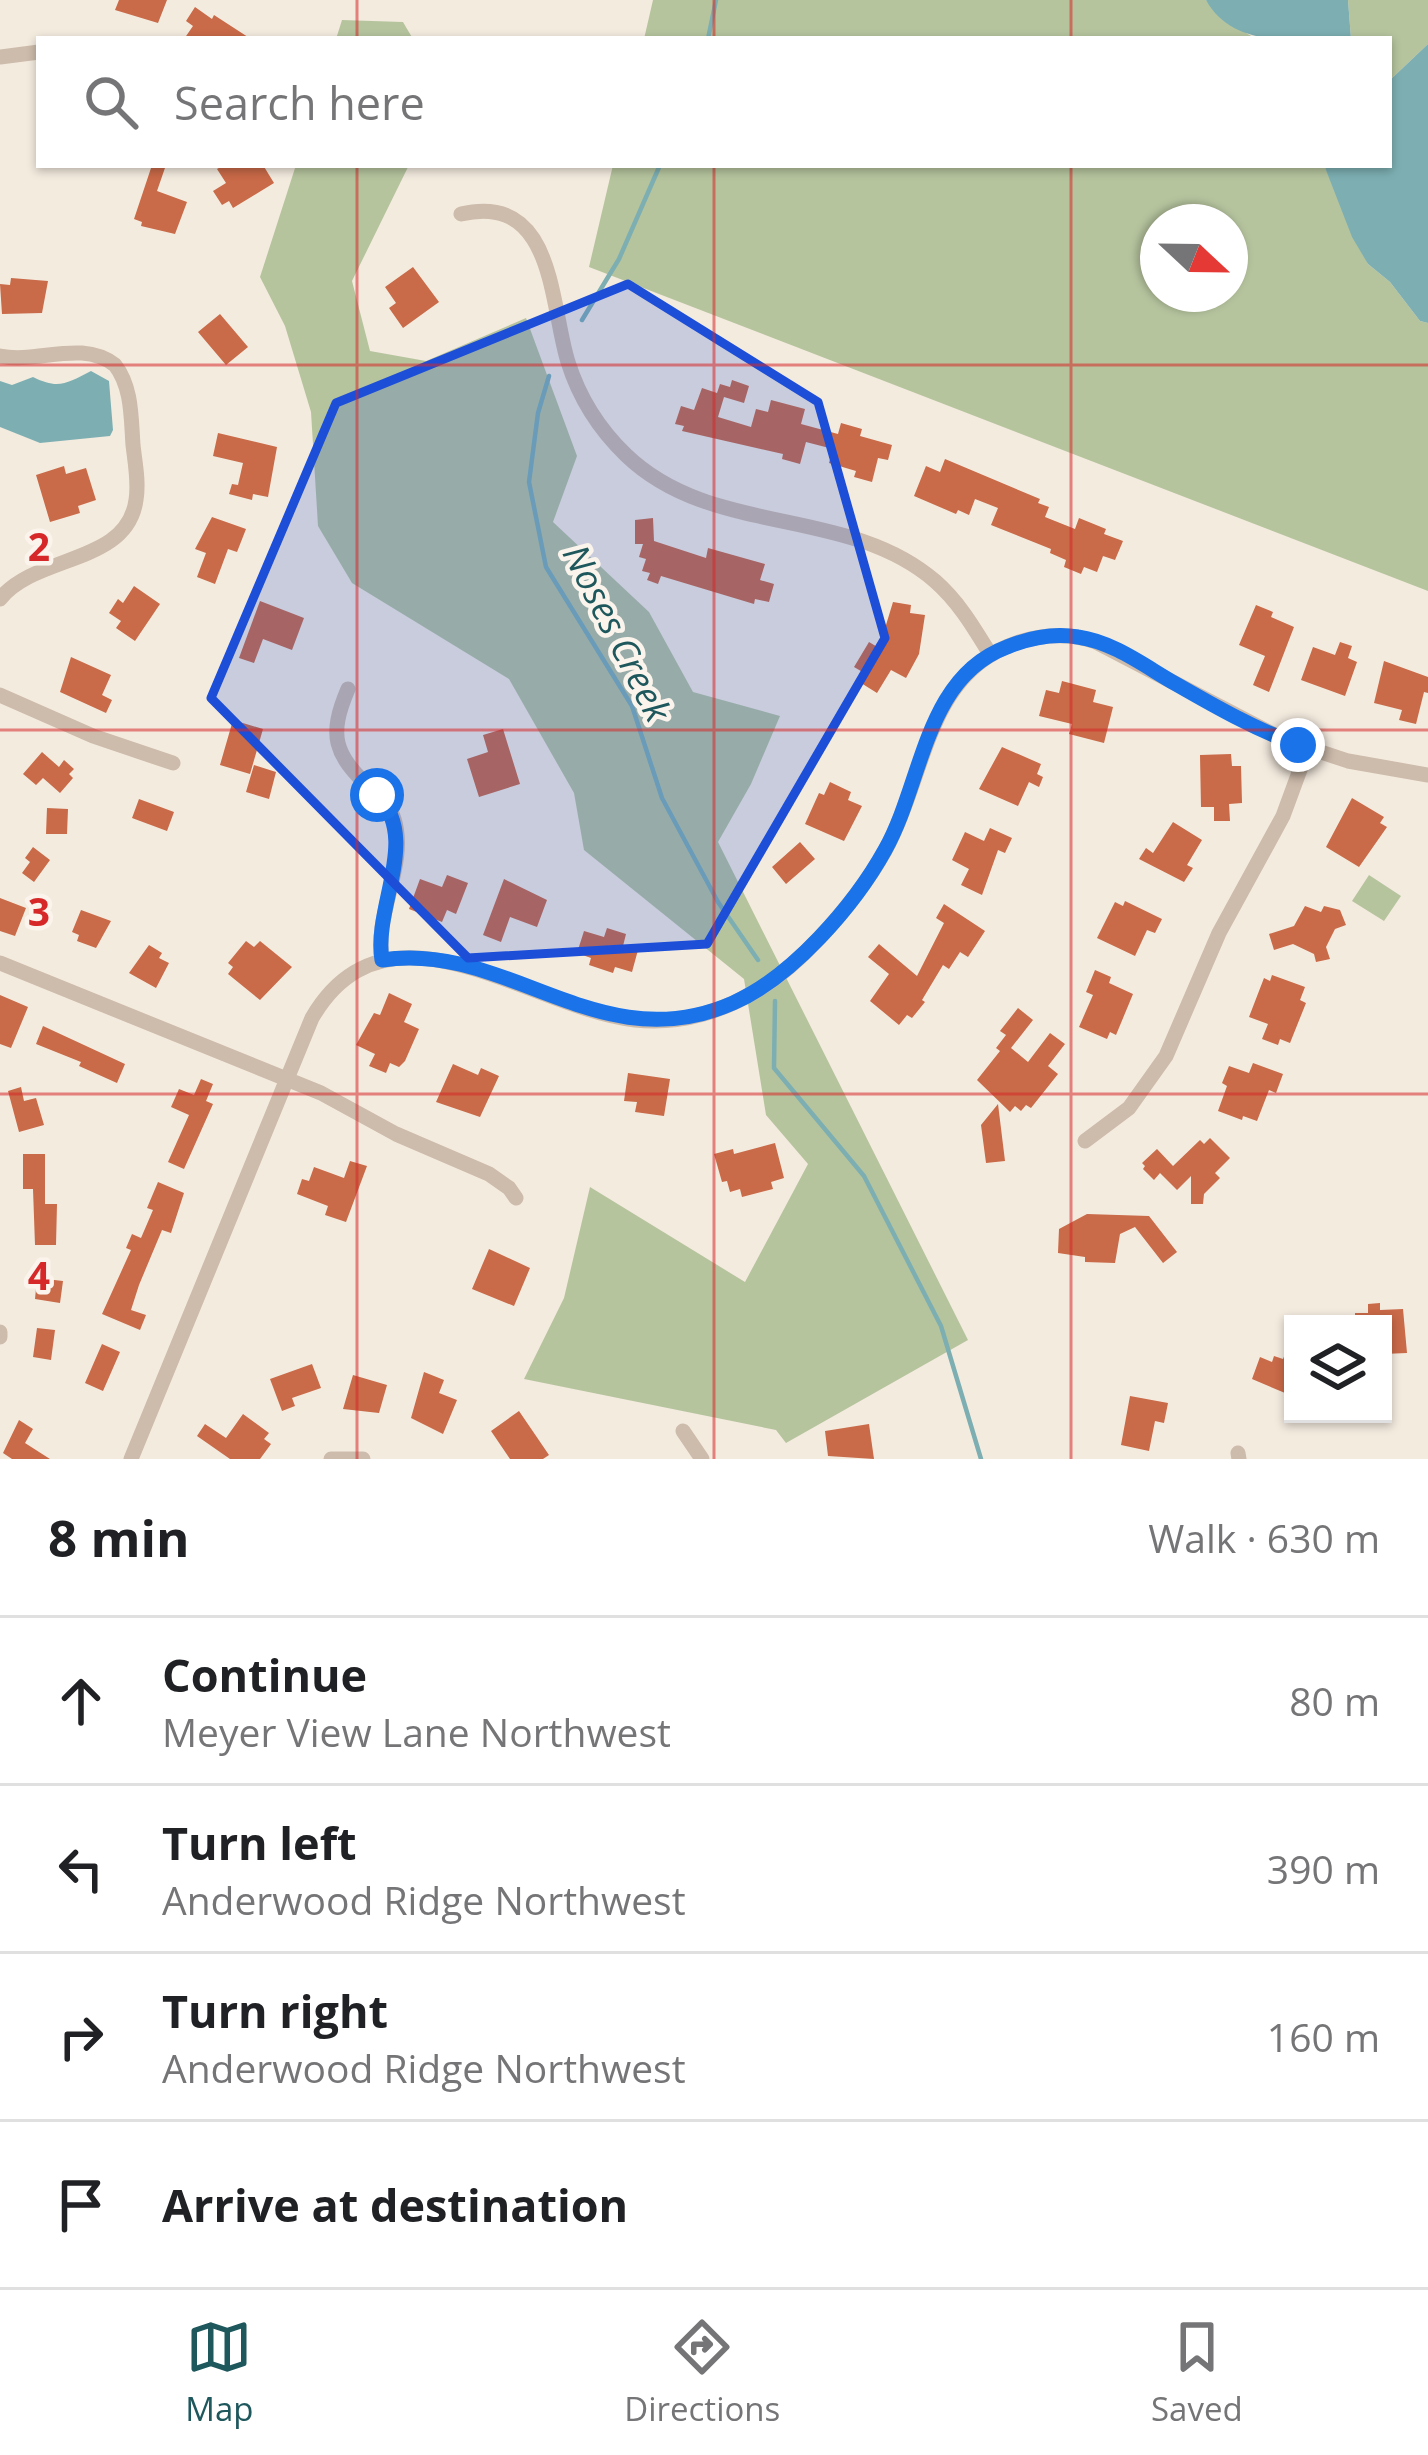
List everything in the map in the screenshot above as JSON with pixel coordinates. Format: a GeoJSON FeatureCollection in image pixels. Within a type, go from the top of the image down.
{"type":"FeatureCollection","features":[{"type":"Feature","properties":{"kind":"street"},"geometry":{"type":"LineString","coordinates":[[0,57],[36,52]]}},
{"type":"Feature","properties":{"kind":"street"},"geometry":{"type":"LineString","coordinates":[[461,214],[499,212],[520,226],[538,247],[549,272],[567,359],[580,390],[603,429],[635,463],[674,490],[713,507],[850,538],[897,556],[926,574],[956,602],[990,654]]}},
{"type":"Feature","properties":{"kind":"street"},"geometry":{"type":"LineString","coordinates":[[0,356],[86,353],[115,364],[129,395],[137,486],[133,514],[120,534],[94,551],[19,579],[0,599]]}},
{"type":"Feature","properties":{"kind":"street"},"geometry":{"type":"LineString","coordinates":[[131,1459],[308,1028],[323,1001],[346,980],[382,960],[437,959],[634,1020],[690,1018],[743,998],[791,965],[868,878],[892,836],[946,699],[964,674],[990,654],[1036,638],[1087,639],[1126,655],[1239,719],[1308,748],[1348,761],[1428,775]]}},
{"type":"Feature","properties":{"kind":"street"},"geometry":{"type":"LineString","coordinates":[[348,689],[337,715],[337,743],[352,770],[390,810],[396,830],[382,918],[382,960]]}},
{"type":"Feature","properties":{"kind":"street"},"geometry":{"type":"LineString","coordinates":[[0,695],[93,736],[173,763]]}},
{"type":"Feature","properties":{"kind":"street"},"geometry":{"type":"LineString","coordinates":[[1085,1141],[1129,1108],[1166,1056],[1219,933],[1283,816],[1308,748]]}},
{"type":"Feature","properties":{"kind":"street"},"geometry":{"type":"LineString","coordinates":[[0,963],[337,1101],[412,1142],[489,1174],[517,1198]]}},
{"type":"Feature","properties":{"kind":"street"},"geometry":{"type":"LineString","coordinates":[[683,1431],[702,1459]]}},
{"type":"Feature","properties":{"kind":"street"},"geometry":{"type":"LineString","coordinates":[[331,1459],[362,1459]]}},
{"type":"Feature","properties":{"kind":"highlighted area"},"geometry":{"type":"Polygon","coordinates":[[[628,284],[818,402],[885,638],[707,944],[468,958],[211,698],[336,403],[628,284]]]}},
{"type":"Feature","properties":{"kind":"green space"},"geometry":{"type":"Polygon","coordinates":[[[653,0],[1206,0],[1222,18],[1251,36],[645,36],[653,0]]]}},
{"type":"Feature","properties":{"kind":"green space"},"geometry":{"type":"Polygon","coordinates":[[[1348,0],[1428,0],[1428,44],[1392,78],[1392,36],[1351,36],[1348,0]]]}},
{"type":"Feature","properties":{"kind":"green space"},"geometry":{"type":"Polygon","coordinates":[[[342,20],[403,22],[411,36],[337,36],[342,20]]]}},
{"type":"Feature","properties":{"kind":"green space"},"geometry":{"type":"Polygon","coordinates":[[[295,168],[408,168],[352,281],[370,351],[426,361],[526,318],[577,456],[553,522],[649,612],[693,692],[780,716],[751,784],[718,842],[968,1340],[786,1443],[776,1430],[524,1379],[564,1298],[590,1187],[745,1282],[808,1164],[766,1115],[744,979],[584,850],[574,793],[509,679],[352,583],[318,526],[311,412],[285,326],[260,277],[295,168]]]}},
{"type":"Feature","properties":{"kind":"green space"},"geometry":{"type":"Polygon","coordinates":[[[612,168],[1325,168],[1368,264],[1390,282],[1420,321],[1428,323],[1428,591],[589,267],[612,168]]]}},
{"type":"Feature","properties":{"kind":"green space"},"geometry":{"type":"Polygon","coordinates":[[[1369,875],[1401,896],[1384,921],[1352,901],[1369,875]]]}},
{"type":"Feature","properties":{"kind":"water"},"geometry":{"type":"Polygon","coordinates":[[[1206,0],[1348,0],[1351,36],[1256,36],[1218,16],[1206,0]]]}},
{"type":"Feature","properties":{"kind":"water"},"geometry":{"type":"Polygon","coordinates":[[[1428,44],[1428,323],[1420,321],[1390,282],[1368,264],[1352,237],[1325,168],[1392,168],[1392,78],[1428,44]]]}},
{"type":"Feature","properties":{"kind":"water"},"geometry":{"type":"Polygon","coordinates":[[[91,371],[109,381],[110,436],[40,443],[0,427],[0,381],[12,385],[33,377],[63,383],[91,371]]]}},
{"type":"Feature","properties":{"kind":"building"},"geometry":{"type":"Polygon","coordinates":[[[119,0],[167,0],[158,23],[115,10],[119,0]]]}},
{"type":"Feature","properties":{"kind":"building"},"geometry":{"type":"Polygon","coordinates":[[[195,7],[246,36],[186,36],[193,26],[186,21],[195,7]]]}},
{"type":"Feature","properties":{"kind":"building"},"geometry":{"type":"Polygon","coordinates":[[[151,168],[165,168],[157,191],[187,202],[175,234],[141,226],[134,219],[151,168]]]}},
{"type":"Feature","properties":{"kind":"building"},"geometry":{"type":"Polygon","coordinates":[[[265,168],[274,183],[233,208],[229,201],[222,205],[213,191],[226,183],[217,169],[265,168]]]}},
{"type":"Feature","properties":{"kind":"building"},"geometry":{"type":"Polygon","coordinates":[[[413,267],[439,302],[403,328],[389,308],[396,303],[385,287],[413,267]]]}},
{"type":"Feature","properties":{"kind":"building"},"geometry":{"type":"Polygon","coordinates":[[[11,278],[48,281],[42,313],[2,314],[0,284],[10,285],[11,278]]]}},
{"type":"Feature","properties":{"kind":"building"},"geometry":{"type":"Polygon","coordinates":[[[220,314],[248,347],[226,365],[198,332],[220,314]]]}},
{"type":"Feature","properties":{"kind":"building"},"geometry":{"type":"Polygon","coordinates":[[[732,380],[749,386],[744,403],[724,397],[718,417],[751,427],[756,409],[768,412],[771,400],[805,409],[801,424],[838,434],[841,423],[862,429],[860,436],[892,445],[888,460],[878,458],[872,482],[829,463],[833,449],[806,442],[800,464],[782,459],[783,454],[682,431],[684,426],[675,424],[681,406],[694,410],[702,388],[717,393],[720,384],[730,387],[732,380]]]}},
{"type":"Feature","properties":{"kind":"building"},"geometry":{"type":"Polygon","coordinates":[[[218,433],[277,447],[268,497],[253,494],[252,500],[229,494],[232,484],[238,485],[243,463],[213,456],[218,433]]]}},
{"type":"Feature","properties":{"kind":"building"},"geometry":{"type":"Polygon","coordinates":[[[945,459],[1040,499],[1038,503],[1049,507],[1045,517],[1075,529],[1079,518],[1106,529],[1104,534],[1123,541],[1115,560],[1103,556],[1097,572],[1084,567],[1081,574],[1064,567],[1066,560],[1050,553],[1051,549],[991,525],[998,508],[975,499],[969,515],[958,510],[956,514],[914,496],[926,466],[940,472],[945,459]]]}},
{"type":"Feature","properties":{"kind":"building"},"geometry":{"type":"Polygon","coordinates":[[[64,466],[66,474],[86,468],[96,500],[78,506],[80,513],[50,522],[36,475],[64,466]]]}},
{"type":"Feature","properties":{"kind":"building"},"geometry":{"type":"Polygon","coordinates":[[[212,517],[246,529],[237,552],[228,549],[215,584],[197,577],[206,553],[195,549],[212,517]]]}},
{"type":"Feature","properties":{"kind":"building"},"geometry":{"type":"Polygon","coordinates":[[[653,518],[654,541],[706,558],[708,548],[765,564],[760,580],[774,584],[769,602],[755,599],[754,604],[661,576],[658,584],[647,580],[650,573],[642,571],[646,559],[639,557],[643,544],[635,544],[635,520],[653,518]]]}},
{"type":"Feature","properties":{"kind":"building"},"geometry":{"type":"Polygon","coordinates":[[[134,586],[160,604],[135,641],[116,628],[121,621],[109,613],[134,586]]]}},
{"type":"Feature","properties":{"kind":"building"},"geometry":{"type":"Polygon","coordinates":[[[260,601],[304,618],[292,650],[263,639],[254,663],[239,658],[260,601]]]}},
{"type":"Feature","properties":{"kind":"building"},"geometry":{"type":"Polygon","coordinates":[[[893,602],[911,605],[910,613],[925,615],[919,654],[906,678],[891,670],[877,693],[861,683],[866,674],[854,667],[869,642],[879,648],[893,602]]]}},
{"type":"Feature","properties":{"kind":"building"},"geometry":{"type":"Polygon","coordinates":[[[1256,605],[1294,627],[1269,692],[1253,685],[1265,656],[1239,645],[1256,605]]]}},
{"type":"Feature","properties":{"kind":"building"},"geometry":{"type":"Polygon","coordinates":[[[1340,642],[1352,646],[1348,658],[1357,662],[1345,696],[1301,680],[1313,647],[1335,655],[1340,642]]]}},
{"type":"Feature","properties":{"kind":"building"},"geometry":{"type":"Polygon","coordinates":[[[71,657],[111,675],[102,695],[112,700],[106,713],[60,692],[71,657]]]}},
{"type":"Feature","properties":{"kind":"building"},"geometry":{"type":"Polygon","coordinates":[[[1384,661],[1428,677],[1428,693],[1424,692],[1416,724],[1399,720],[1402,710],[1374,703],[1384,661]]]}},
{"type":"Feature","properties":{"kind":"building"},"geometry":{"type":"Polygon","coordinates":[[[1062,681],[1096,690],[1093,702],[1113,707],[1104,743],[1069,734],[1072,724],[1039,716],[1046,690],[1059,693],[1062,681]]]}},
{"type":"Feature","properties":{"kind":"building"},"geometry":{"type":"Polygon","coordinates":[[[233,720],[263,729],[250,774],[220,765],[233,720]]]}},
{"type":"Feature","properties":{"kind":"building"},"geometry":{"type":"Polygon","coordinates":[[[503,729],[520,784],[479,797],[467,759],[488,752],[483,735],[503,729]]]}},
{"type":"Feature","properties":{"kind":"building"},"geometry":{"type":"Polygon","coordinates":[[[1002,747],[1041,764],[1039,787],[1029,782],[1018,806],[979,789],[1002,747]]]}},
{"type":"Feature","properties":{"kind":"building"},"geometry":{"type":"Polygon","coordinates":[[[42,752],[59,767],[64,760],[74,769],[69,774],[73,778],[60,793],[43,778],[36,785],[23,774],[42,752]]]}},
{"type":"Feature","properties":{"kind":"building"},"geometry":{"type":"Polygon","coordinates":[[[1231,754],[1232,766],[1241,766],[1242,803],[1229,804],[1230,821],[1214,821],[1214,807],[1201,807],[1200,755],[1231,754]]]}},
{"type":"Feature","properties":{"kind":"building"},"geometry":{"type":"Polygon","coordinates":[[[254,765],[276,772],[269,799],[246,792],[254,765]]]}},
{"type":"Feature","properties":{"kind":"building"},"geometry":{"type":"Polygon","coordinates":[[[830,782],[851,792],[848,800],[862,806],[844,841],[805,824],[819,793],[824,795],[830,782]]]}},
{"type":"Feature","properties":{"kind":"building"},"geometry":{"type":"Polygon","coordinates":[[[1352,798],[1384,817],[1380,823],[1387,827],[1359,867],[1326,847],[1352,798]]]}},
{"type":"Feature","properties":{"kind":"building"},"geometry":{"type":"Polygon","coordinates":[[[139,799],[174,812],[167,831],[132,818],[139,799]]]}},
{"type":"Feature","properties":{"kind":"building"},"geometry":{"type":"Polygon","coordinates":[[[47,808],[68,809],[67,834],[46,834],[47,808]]]}},
{"type":"Feature","properties":{"kind":"building"},"geometry":{"type":"Polygon","coordinates":[[[1173,822],[1202,840],[1187,865],[1193,868],[1184,882],[1139,859],[1146,848],[1153,853],[1173,822]]]}},
{"type":"Feature","properties":{"kind":"building"},"geometry":{"type":"Polygon","coordinates":[[[990,828],[1012,838],[1005,853],[998,850],[982,895],[961,885],[969,869],[952,860],[965,832],[984,841],[990,828]]]}},
{"type":"Feature","properties":{"kind":"building"},"geometry":{"type":"Polygon","coordinates":[[[800,842],[815,859],[786,884],[772,867],[800,842]]]}},
{"type":"Feature","properties":{"kind":"building"},"geometry":{"type":"Polygon","coordinates":[[[33,847],[50,860],[34,882],[22,873],[33,847]]]}},
{"type":"Feature","properties":{"kind":"building"},"geometry":{"type":"Polygon","coordinates":[[[447,875],[468,883],[456,914],[447,910],[442,922],[409,909],[420,879],[442,887],[447,875]]]}},
{"type":"Feature","properties":{"kind":"building"},"geometry":{"type":"Polygon","coordinates":[[[504,879],[547,900],[537,927],[510,917],[501,942],[483,935],[504,879]]]}},
{"type":"Feature","properties":{"kind":"building"},"geometry":{"type":"Polygon","coordinates":[[[0,898],[26,908],[15,936],[0,931],[0,898]]]}},
{"type":"Feature","properties":{"kind":"building"},"geometry":{"type":"Polygon","coordinates":[[[1125,901],[1162,919],[1155,933],[1147,930],[1135,956],[1097,938],[1115,902],[1123,906],[1125,901]]]}},
{"type":"Feature","properties":{"kind":"building"},"geometry":{"type":"Polygon","coordinates":[[[944,904],[985,931],[968,957],[960,952],[949,969],[943,965],[925,1002],[899,1025],[870,1001],[889,974],[868,957],[879,944],[917,976],[944,923],[936,918],[944,904]]]}},
{"type":"Feature","properties":{"kind":"building"},"geometry":{"type":"Polygon","coordinates":[[[1305,906],[1321,912],[1324,906],[1340,910],[1346,925],[1335,929],[1326,947],[1330,959],[1316,962],[1314,954],[1293,944],[1274,950],[1269,934],[1294,926],[1305,906]]]}},
{"type":"Feature","properties":{"kind":"building"},"geometry":{"type":"Polygon","coordinates":[[[81,910],[111,921],[96,948],[77,941],[79,935],[72,932],[81,910]]]}},
{"type":"Feature","properties":{"kind":"building"},"geometry":{"type":"Polygon","coordinates":[[[607,928],[626,934],[623,946],[638,950],[632,972],[615,967],[613,973],[589,965],[591,958],[577,953],[584,931],[604,937],[607,928]]]}},
{"type":"Feature","properties":{"kind":"building"},"geometry":{"type":"Polygon","coordinates":[[[246,941],[254,947],[260,941],[292,967],[260,1000],[228,974],[233,967],[228,963],[246,941]]]}},
{"type":"Feature","properties":{"kind":"building"},"geometry":{"type":"Polygon","coordinates":[[[149,945],[169,963],[156,988],[129,973],[149,945]]]}},
{"type":"Feature","properties":{"kind":"building"},"geometry":{"type":"Polygon","coordinates":[[[1095,970],[1133,994],[1116,1035],[1110,1032],[1107,1039],[1079,1027],[1093,995],[1086,992],[1095,970]]]}},
{"type":"Feature","properties":{"kind":"building"},"geometry":{"type":"Polygon","coordinates":[[[1272,975],[1305,987],[1300,1000],[1306,1003],[1290,1043],[1280,1039],[1278,1045],[1262,1039],[1268,1024],[1249,1017],[1264,978],[1270,981],[1272,975]]]}},
{"type":"Feature","properties":{"kind":"building"},"geometry":{"type":"Polygon","coordinates":[[[389,993],[412,1004],[404,1022],[419,1029],[405,1061],[399,1067],[390,1063],[386,1073],[369,1066],[375,1054],[356,1045],[374,1013],[380,1015],[389,993]]]}},
{"type":"Feature","properties":{"kind":"building"},"geometry":{"type":"Polygon","coordinates":[[[0,995],[28,1007],[11,1048],[0,1044],[0,995]]]}},
{"type":"Feature","properties":{"kind":"building"},"geometry":{"type":"Polygon","coordinates":[[[1018,1008],[1033,1020],[1011,1048],[1028,1062],[1050,1033],[1065,1044],[1048,1066],[1058,1074],[1031,1108],[1026,1105],[1021,1111],[1015,1106],[1010,1112],[977,1080],[1000,1051],[996,1048],[1006,1035],[1000,1031],[1018,1008]]]}},
{"type":"Feature","properties":{"kind":"building"},"geometry":{"type":"Polygon","coordinates":[[[43,1026],[125,1064],[117,1083],[36,1044],[43,1026]]]}},
{"type":"Feature","properties":{"kind":"building"},"geometry":{"type":"Polygon","coordinates":[[[1253,1063],[1283,1074],[1276,1093],[1269,1090],[1257,1121],[1218,1111],[1229,1066],[1249,1073],[1253,1063]]]}},
{"type":"Feature","properties":{"kind":"building"},"geometry":{"type":"Polygon","coordinates":[[[453,1064],[478,1075],[481,1068],[499,1076],[480,1117],[436,1102],[453,1064]]]}},
{"type":"Feature","properties":{"kind":"building"},"geometry":{"type":"Polygon","coordinates":[[[628,1073],[670,1079],[664,1116],[635,1112],[637,1102],[624,1101],[628,1073]]]}},
{"type":"Feature","properties":{"kind":"building"},"geometry":{"type":"Polygon","coordinates":[[[201,1079],[213,1084],[206,1101],[213,1104],[184,1169],[168,1162],[189,1115],[171,1107],[179,1089],[194,1095],[201,1079]]]}},
{"type":"Feature","properties":{"kind":"building"},"geometry":{"type":"Polygon","coordinates":[[[21,1087],[24,1101],[36,1098],[44,1125],[19,1132],[8,1091],[21,1087]]]}},
{"type":"Feature","properties":{"kind":"building"},"geometry":{"type":"Polygon","coordinates":[[[998,1104],[1005,1161],[986,1163],[981,1125],[998,1104]]]}},
{"type":"Feature","properties":{"kind":"building"},"geometry":{"type":"Polygon","coordinates":[[[1210,1138],[1230,1158],[1215,1173],[1220,1178],[1204,1194],[1203,1204],[1191,1204],[1191,1176],[1177,1190],[1160,1173],[1154,1180],[1143,1169],[1142,1163],[1157,1149],[1173,1166],[1200,1140],[1204,1144],[1210,1138]]]}},
{"type":"Feature","properties":{"kind":"building"},"geometry":{"type":"Polygon","coordinates":[[[775,1143],[784,1178],[771,1182],[773,1189],[742,1197],[740,1189],[730,1192],[714,1154],[775,1143]]]}},
{"type":"Feature","properties":{"kind":"building"},"geometry":{"type":"Polygon","coordinates":[[[23,1154],[45,1154],[45,1204],[57,1204],[56,1245],[35,1245],[33,1189],[23,1189],[23,1154]]]}},
{"type":"Feature","properties":{"kind":"building"},"geometry":{"type":"Polygon","coordinates":[[[350,1161],[367,1166],[346,1222],[325,1215],[328,1206],[297,1194],[302,1179],[309,1181],[314,1167],[344,1178],[350,1161]]]}},
{"type":"Feature","properties":{"kind":"building"},"geometry":{"type":"Polygon","coordinates":[[[158,1182],[184,1193],[171,1233],[162,1230],[139,1285],[131,1310],[146,1315],[140,1330],[102,1314],[131,1250],[126,1248],[132,1234],[141,1238],[153,1210],[147,1208],[158,1182]]]}},
{"type":"Feature","properties":{"kind":"building"},"geometry":{"type":"Polygon","coordinates":[[[1087,1214],[1149,1216],[1177,1252],[1163,1263],[1135,1227],[1120,1234],[1115,1263],[1085,1262],[1085,1257],[1058,1253],[1059,1229],[1087,1214]]]}},
{"type":"Feature","properties":{"kind":"building"},"geometry":{"type":"Polygon","coordinates":[[[489,1249],[530,1268],[514,1306],[472,1289],[489,1249]]]}},
{"type":"Feature","properties":{"kind":"building"},"geometry":{"type":"Polygon","coordinates":[[[37,1278],[63,1281],[60,1303],[35,1299],[37,1278]]]}},
{"type":"Feature","properties":{"kind":"building"},"geometry":{"type":"Polygon","coordinates":[[[1380,1303],[1380,1310],[1403,1309],[1407,1353],[1392,1354],[1392,1315],[1355,1315],[1368,1313],[1368,1304],[1380,1303]]]}},
{"type":"Feature","properties":{"kind":"building"},"geometry":{"type":"Polygon","coordinates":[[[37,1328],[55,1330],[51,1360],[33,1357],[37,1328]]]}},
{"type":"Feature","properties":{"kind":"building"},"geometry":{"type":"Polygon","coordinates":[[[102,1344],[120,1352],[103,1391],[85,1383],[102,1344]]]}},
{"type":"Feature","properties":{"kind":"building"},"geometry":{"type":"Polygon","coordinates":[[[1274,1356],[1283,1359],[1284,1393],[1252,1379],[1260,1357],[1272,1362],[1274,1356]]]}},
{"type":"Feature","properties":{"kind":"building"},"geometry":{"type":"Polygon","coordinates":[[[312,1364],[321,1388],[292,1398],[295,1406],[282,1411],[270,1379],[312,1364]]]}},
{"type":"Feature","properties":{"kind":"building"},"geometry":{"type":"Polygon","coordinates":[[[424,1372],[444,1380],[439,1393],[457,1400],[443,1434],[411,1418],[424,1372]]]}},
{"type":"Feature","properties":{"kind":"building"},"geometry":{"type":"Polygon","coordinates":[[[353,1375],[387,1385],[379,1413],[343,1409],[353,1375]]]}},
{"type":"Feature","properties":{"kind":"building"},"geometry":{"type":"Polygon","coordinates":[[[1130,1396],[1168,1403],[1164,1423],[1155,1421],[1149,1451],[1121,1445],[1130,1396]]]}},
{"type":"Feature","properties":{"kind":"building"},"geometry":{"type":"Polygon","coordinates":[[[519,1411],[549,1455],[543,1459],[510,1459],[491,1431],[519,1411]]]}},
{"type":"Feature","properties":{"kind":"building"},"geometry":{"type":"Polygon","coordinates":[[[243,1414],[269,1433],[264,1439],[271,1444],[260,1459],[230,1459],[197,1436],[205,1424],[226,1438],[243,1414]]]}},
{"type":"Feature","properties":{"kind":"building"},"geometry":{"type":"Polygon","coordinates":[[[19,1420],[33,1429],[25,1443],[50,1459],[12,1459],[3,1453],[19,1420]]]}},
{"type":"Feature","properties":{"kind":"building"},"geometry":{"type":"Polygon","coordinates":[[[869,1424],[874,1459],[828,1456],[825,1431],[869,1424]]]}},
{"type":"Feature","properties":{"kind":"waterway","name":"Noses Creek"},"geometry":{"type":"LineString","coordinates":[[709,36],[716,0]]}},
{"type":"Feature","properties":{"kind":"waterway","name":"Noses Creek"},"geometry":{"type":"LineString","coordinates":[[582,320],[619,259],[659,168]]}},
{"type":"Feature","properties":{"kind":"waterway","name":"Noses Creek"},"geometry":{"type":"LineString","coordinates":[[549,376],[538,413],[529,482],[546,567],[632,706],[662,798],[718,902],[758,960]]}},
{"type":"Feature","properties":{"kind":"waterway","name":"Noses Creek"},"geometry":{"type":"LineString","coordinates":[[775,1001],[774,1068],[864,1176],[941,1326],[981,1459]]}},
{"type":"Feature","properties":{"kind":"route"},"geometry":{"type":"LineString","coordinates":[[377,795],[394,818],[397,843],[382,918],[382,960],[437,959],[607,1015],[670,1021],[743,998],[799,958],[862,886],[884,852],[952,690],[972,667],[999,650],[1046,637],[1087,639],[1298,745]]}}]}
